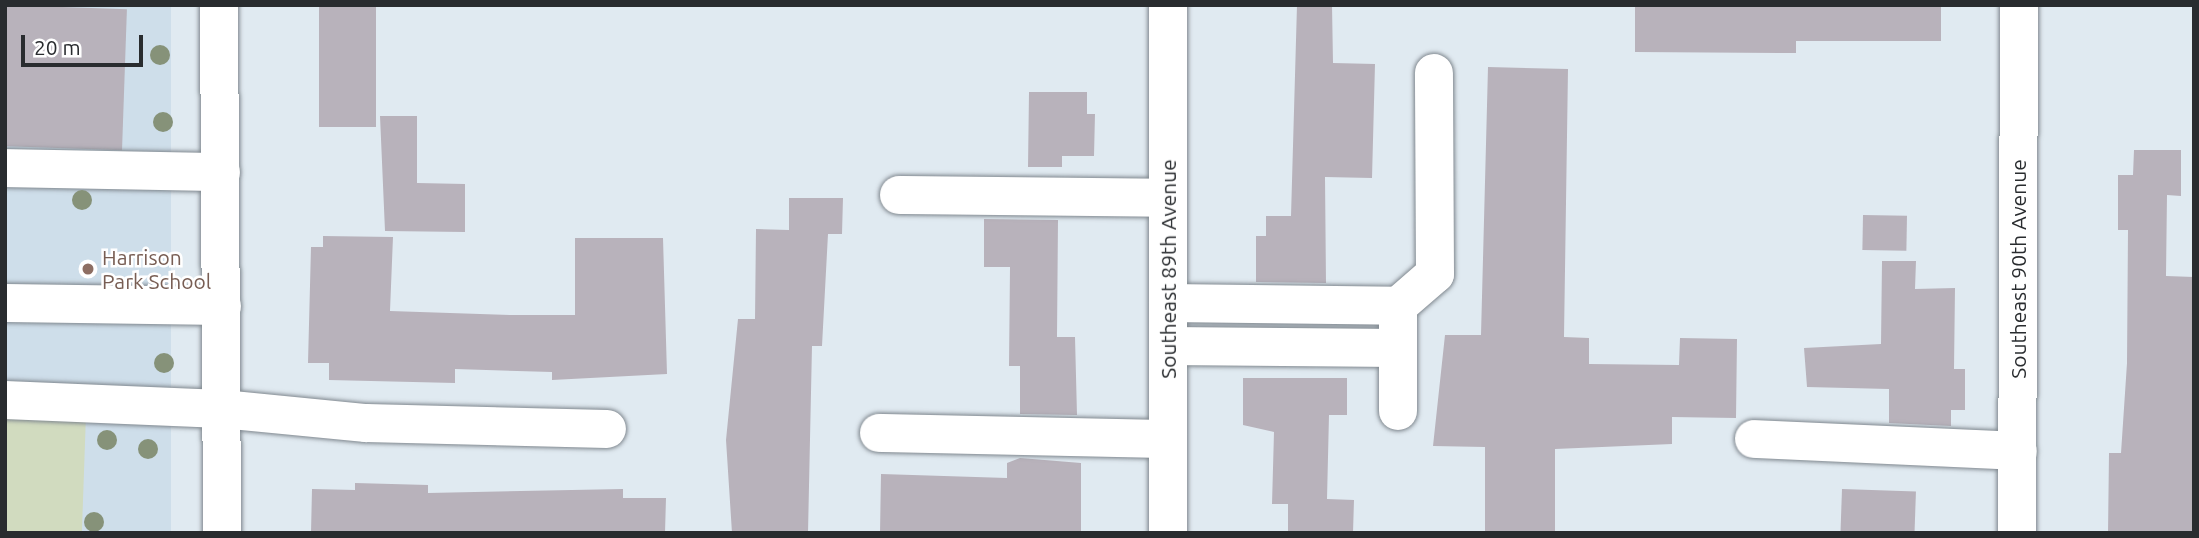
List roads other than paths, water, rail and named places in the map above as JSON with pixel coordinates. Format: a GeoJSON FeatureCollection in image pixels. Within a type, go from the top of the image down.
{"type":"FeatureCollection","features":[{"type":"Feature","properties":{"kind":"street"},"geometry":{"type":"LineString","coordinates":[[219,5],[222,533]]}},
{"type":"Feature","properties":{"kind":"street","name":"Southeast 89th Avenue"},"geometry":{"type":"LineString","coordinates":[[1168,5],[1168,533]]}},
{"type":"Feature","properties":{"kind":"street","name":"Southeast 90th Avenue"},"geometry":{"type":"LineString","coordinates":[[2017,533],[2019,5]]}},
{"type":"Feature","properties":{"kind":"street"},"geometry":{"type":"LineString","coordinates":[[1168,303],[1398,306],[1435,274],[1434,73]]}},
{"type":"Feature","properties":{"kind":"street"},"geometry":{"type":"LineString","coordinates":[[5,168],[221,172]]}},
{"type":"Feature","properties":{"kind":"street"},"geometry":{"type":"LineString","coordinates":[[899,195],[1168,198]]}},
{"type":"Feature","properties":{"kind":"street"},"geometry":{"type":"LineString","coordinates":[[5,303],[222,306]]}},
{"type":"Feature","properties":{"kind":"street"},"geometry":{"type":"LineString","coordinates":[[1398,306],[1398,411]]}},
{"type":"Feature","properties":{"kind":"street"},"geometry":{"type":"LineString","coordinates":[[1168,346],[1398,348]]}},
{"type":"Feature","properties":{"kind":"street"},"geometry":{"type":"LineString","coordinates":[[5,400],[222,409],[366,423],[607,429]]}},
{"type":"Feature","properties":{"kind":"street"},"geometry":{"type":"LineString","coordinates":[[879,433],[1168,439]]}},
{"type":"Feature","properties":{"kind":"street"},"geometry":{"type":"LineString","coordinates":[[1754,439],[2018,451]]}},
{"type":"Feature","properties":{"kind":"place","name":"Harrison Park School"},"geometry":{"type":"Point","coordinates":[88,269]}}]}
